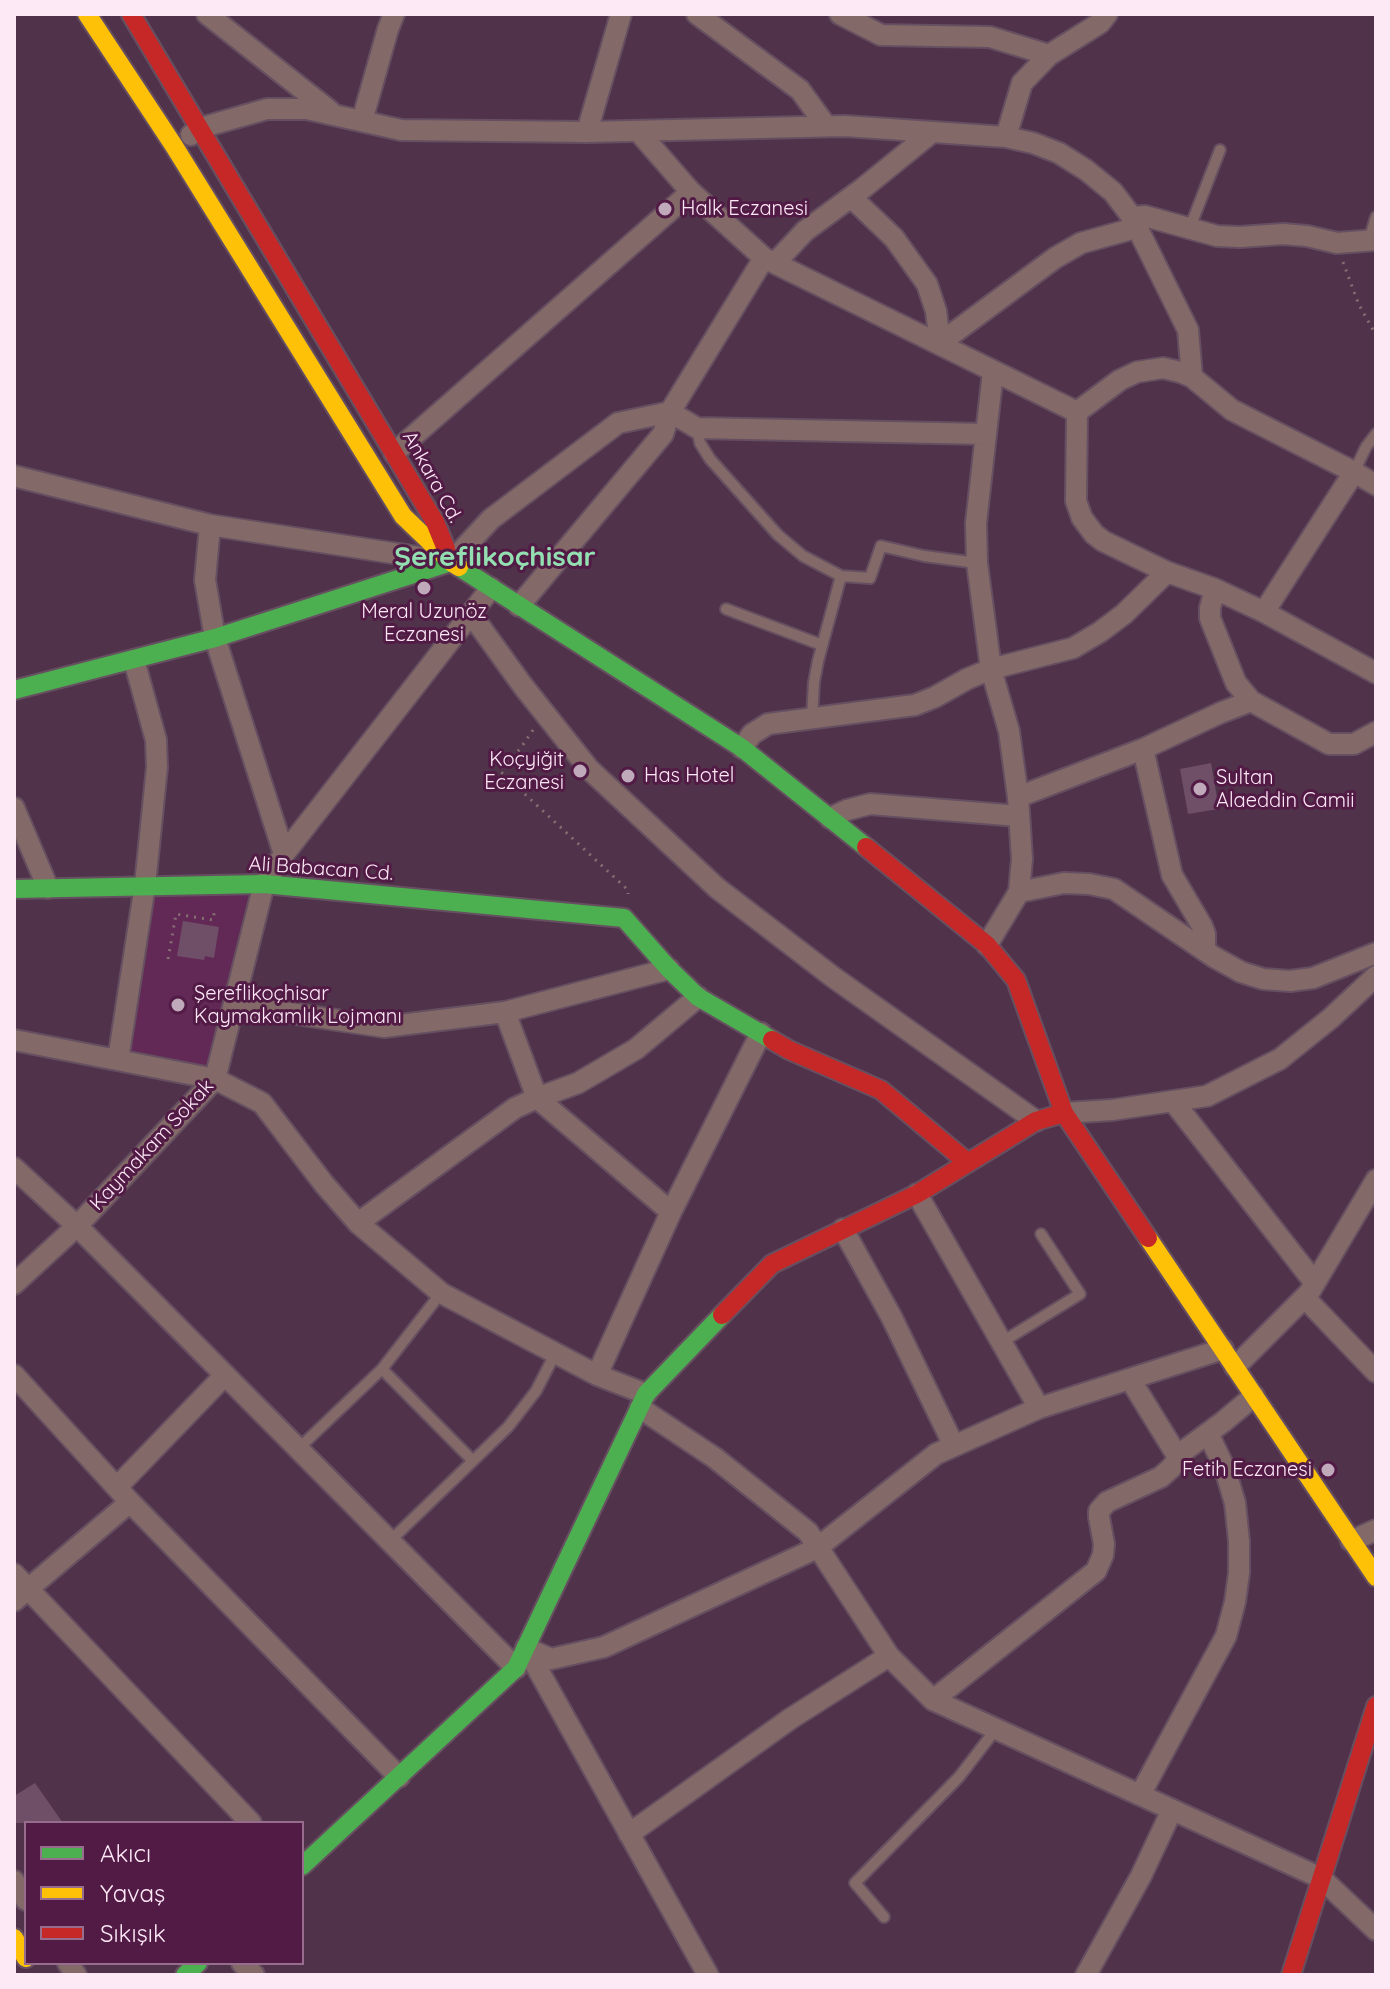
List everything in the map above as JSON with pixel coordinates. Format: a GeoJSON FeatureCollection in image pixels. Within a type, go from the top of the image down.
{"type":"FeatureCollection","features":[{"type":"Feature","properties":{"kind":"main road","name":"Ankara Cd."},"geometry":{"type":"LineString","coordinates":[[87,14],[174,146],[403,516],[451,562]]}},
{"type":"Feature","properties":{"kind":"main road","name":"Ankara Cd."},"geometry":{"type":"LineString","coordinates":[[131,14],[435,522],[451,562]]}},
{"type":"Feature","properties":{"kind":"main road"},"geometry":{"type":"LineString","coordinates":[[14,690],[215,638],[451,562],[742,748],[987,945],[1016,980],[1064,1113],[1376,1577]]}},
{"type":"Feature","properties":{"kind":"main road","name":"Ali Babacan Cd."},"geometry":{"type":"LineString","coordinates":[[14,889],[264,884],[624,918]]}},
{"type":"Feature","properties":{"kind":"main road"},"geometry":{"type":"LineString","coordinates":[[624,918],[698,997],[789,1050],[881,1090],[967,1162]]}},
{"type":"Feature","properties":{"kind":"main road"},"geometry":{"type":"LineString","coordinates":[[304,1864],[516,1668],[643,1401],[772,1264],[917,1194],[1036,1121],[1064,1113]]}},
{"type":"Feature","properties":{"kind":"main road"},"geometry":{"type":"LineString","coordinates":[[1291,1975],[1376,1706]]}},
{"type":"Feature","properties":{"kind":"street"},"geometry":{"type":"LineString","coordinates":[[207,14],[337,116]]}},
{"type":"Feature","properties":{"kind":"street"},"geometry":{"type":"LineString","coordinates":[[362,121],[394,14]]}},
{"type":"Feature","properties":{"kind":"street"},"geometry":{"type":"LineString","coordinates":[[587,132],[621,14]]}},
{"type":"Feature","properties":{"kind":"street"},"geometry":{"type":"LineString","coordinates":[[697,14],[800,90],[826,126]]}},
{"type":"Feature","properties":{"kind":"street"},"geometry":{"type":"LineString","coordinates":[[840,14],[881,35],[990,37],[1049,55]]}},
{"type":"Feature","properties":{"kind":"street"},"geometry":{"type":"LineString","coordinates":[[1006,137],[1022,83],[1049,55],[1100,23],[1107,14]]}},
{"type":"Feature","properties":{"kind":"street"},"geometry":{"type":"LineString","coordinates":[[174,146],[200,128],[267,109],[307,109],[401,130],[587,132],[845,126],[1006,137],[1033,143],[1059,153],[1086,170],[1113,192],[1136,222],[1188,330],[1192,377]]}},
{"type":"Feature","properties":{"kind":"street"},"geometry":{"type":"LineString","coordinates":[[638,131],[691,192],[769,260],[1077,412]]}},
{"type":"Feature","properties":{"kind":"street"},"geometry":{"type":"LineString","coordinates":[[519,606],[663,434],[670,412],[769,260],[931,133]]}},
{"type":"Feature","properties":{"kind":"street"},"geometry":{"type":"LineString","coordinates":[[394,453],[691,192]]}},
{"type":"Feature","properties":{"kind":"street"},"geometry":{"type":"LineString","coordinates":[[851,197],[894,238],[927,284],[936,311],[940,343]]}},
{"type":"Feature","properties":{"kind":"street"},"geometry":{"type":"LineString","coordinates":[[940,343],[1055,258],[1081,243],[1145,216],[1217,236],[1283,234],[1337,243],[1372,240]]}},
{"type":"Feature","properties":{"kind":"street"},"geometry":{"type":"LineString","coordinates":[[1077,412],[1120,380],[1137,372],[1163,368],[1180,372],[1192,377],[1232,410],[1376,485]]}},
{"type":"Feature","properties":{"kind":"street"},"geometry":{"type":"LineString","coordinates":[[987,945],[1019,892],[1022,859],[1009,731],[991,669],[977,563],[976,523],[993,372]]}},
{"type":"Feature","properties":{"kind":"street"},"geometry":{"type":"LineString","coordinates":[[14,476],[210,525],[451,562],[491,519],[618,423],[670,412],[697,428],[985,434]]}},
{"type":"Feature","properties":{"kind":"street"},"geometry":{"type":"LineString","coordinates":[[1077,412],[1076,501],[1082,518],[1094,534],[1167,572],[1215,589],[1264,612],[1376,673]]}},
{"type":"Feature","properties":{"kind":"street"},"geometry":{"type":"LineString","coordinates":[[1264,612],[1354,472]]}},
{"type":"Feature","properties":{"kind":"street"},"geometry":{"type":"LineString","coordinates":[[210,525],[205,580],[215,638],[284,854]]}},
{"type":"Feature","properties":{"kind":"street"},"geometry":{"type":"LineString","coordinates":[[742,748],[752,734],[768,724],[915,705],[991,669],[1073,648],[1124,614],[1167,572]]}},
{"type":"Feature","properties":{"kind":"street"},"geometry":{"type":"LineString","coordinates":[[264,884],[491,588]]}},
{"type":"Feature","properties":{"kind":"street"},"geometry":{"type":"LineString","coordinates":[[1215,589],[1210,618],[1236,683],[1251,701],[1329,744],[1354,744],[1376,732]]}},
{"type":"Feature","properties":{"kind":"street"},"geometry":{"type":"LineString","coordinates":[[471,614],[589,769],[717,888],[833,977],[1036,1121]]}},
{"type":"Feature","properties":{"kind":"street"},"geometry":{"type":"LineString","coordinates":[[118,1060],[145,885],[157,767],[156,740],[134,660]]}},
{"type":"Feature","properties":{"kind":"street"},"geometry":{"type":"LineString","coordinates":[[830,818],[870,804],[1018,806],[1251,701]]}},
{"type":"Feature","properties":{"kind":"street"},"geometry":{"type":"LineString","coordinates":[[1143,749],[1172,875],[1202,926],[1205,951]]}},
{"type":"Feature","properties":{"kind":"street"},"geometry":{"type":"LineString","coordinates":[[14,808],[48,888]]}},
{"type":"Feature","properties":{"kind":"street"},"geometry":{"type":"LineString","coordinates":[[1019,892],[1064,883],[1114,889],[1205,951],[1241,972],[1263,979],[1290,981],[1313,978],[1376,953]]}},
{"type":"Feature","properties":{"kind":"street","name":"Kaymakam Sokak"},"geometry":{"type":"LineString","coordinates":[[14,1284],[77,1226],[215,1079],[264,884]]}},
{"type":"Feature","properties":{"kind":"street"},"geometry":{"type":"LineString","coordinates":[[235,1005],[384,1027],[505,1012],[669,969]]}},
{"type":"Feature","properties":{"kind":"street"},"geometry":{"type":"LineString","coordinates":[[1064,1113],[1112,1110],[1207,1096],[1280,1059],[1376,976]]}},
{"type":"Feature","properties":{"kind":"street"},"geometry":{"type":"LineString","coordinates":[[358,1223],[515,1108],[578,1083],[636,1049],[698,997]]}},
{"type":"Feature","properties":{"kind":"street"},"geometry":{"type":"LineString","coordinates":[[505,1012],[537,1098],[671,1212]]}},
{"type":"Feature","properties":{"kind":"street"},"geometry":{"type":"LineString","coordinates":[[597,1375],[671,1212],[761,1033]]}},
{"type":"Feature","properties":{"kind":"street"},"geometry":{"type":"LineString","coordinates":[[14,1040],[215,1079],[262,1103],[358,1223],[441,1293],[643,1401],[808,1532],[889,1656],[933,1700],[1321,1878],[1376,1930]]}},
{"type":"Feature","properties":{"kind":"street"},"geometry":{"type":"LineString","coordinates":[[1173,1101],[1310,1291],[1376,1372]]}},
{"type":"Feature","properties":{"kind":"street"},"geometry":{"type":"LineString","coordinates":[[14,1168],[77,1226],[516,1668]]}},
{"type":"Feature","properties":{"kind":"street"},"geometry":{"type":"LineString","coordinates":[[1235,1367],[1310,1291],[1376,1180]]}},
{"type":"Feature","properties":{"kind":"street"},"geometry":{"type":"LineString","coordinates":[[917,1194],[1039,1408]]}},
{"type":"Feature","properties":{"kind":"street"},"geometry":{"type":"LineString","coordinates":[[843,1229],[892,1318],[954,1446]]}},
{"type":"Feature","properties":{"kind":"street"},"geometry":{"type":"LineString","coordinates":[[526,1648],[551,1659],[604,1647],[817,1548],[936,1454],[1039,1408],[1223,1349]]}},
{"type":"Feature","properties":{"kind":"street"},"geometry":{"type":"LineString","coordinates":[[14,1375],[123,1494],[399,1777]]}},
{"type":"Feature","properties":{"kind":"street"},"geometry":{"type":"LineString","coordinates":[[22,1595],[123,1494],[225,1375]]}},
{"type":"Feature","properties":{"kind":"street"},"geometry":{"type":"LineString","coordinates":[[1130,1379],[1178,1457]]}},
{"type":"Feature","properties":{"kind":"street"},"geometry":{"type":"LineString","coordinates":[[933,1700],[1096,1571],[1103,1555],[1099,1517],[1102,1506],[1161,1477],[1178,1457],[1254,1396]]}},
{"type":"Feature","properties":{"kind":"street"},"geometry":{"type":"LineString","coordinates":[[1140,1795],[1226,1636],[1235,1602],[1239,1541],[1235,1503],[1225,1469],[1208,1433]]}},
{"type":"Feature","properties":{"kind":"street"},"geometry":{"type":"LineString","coordinates":[[1351,1541],[1376,1530]]}},
{"type":"Feature","properties":{"kind":"street"},"geometry":{"type":"LineString","coordinates":[[14,1574],[22,1595],[249,1821]]}},
{"type":"Feature","properties":{"kind":"street"},"geometry":{"type":"LineString","coordinates":[[526,1648],[708,1975]]}},
{"type":"Feature","properties":{"kind":"street"},"geometry":{"type":"LineString","coordinates":[[629,1834],[790,1719],[889,1656]]}},
{"type":"Feature","properties":{"kind":"street"},"geometry":{"type":"LineString","coordinates":[[1086,1975],[1141,1876],[1172,1810]]}},
{"type":"Feature","properties":{"kind":"lane"},"geometry":{"type":"LineString","coordinates":[[1189,230],[1220,150]]}},
{"type":"Feature","properties":{"kind":"lane"},"geometry":{"type":"LineString","coordinates":[[1372,240],[1376,217]]}},
{"type":"Feature","properties":{"kind":"lane"},"geometry":{"type":"LineString","coordinates":[[697,428],[700,443],[710,459],[778,535],[803,556],[841,576],[870,578],[881,546],[977,563]]}},
{"type":"Feature","properties":{"kind":"lane"},"geometry":{"type":"LineString","coordinates":[[1354,472],[1376,434]]}},
{"type":"Feature","properties":{"kind":"lane"},"geometry":{"type":"LineString","coordinates":[[812,718],[814,682],[841,576]]}},
{"type":"Feature","properties":{"kind":"lane"},"geometry":{"type":"LineString","coordinates":[[726,609],[822,645]]}},
{"type":"Feature","properties":{"kind":"lane"},"geometry":{"type":"LineString","coordinates":[[1002,1342],[1080,1294],[1041,1234]]}},
{"type":"Feature","properties":{"kind":"lane"},"geometry":{"type":"LineString","coordinates":[[298,1449],[382,1369],[441,1293]]}},
{"type":"Feature","properties":{"kind":"lane"},"geometry":{"type":"LineString","coordinates":[[390,1541],[524,1408],[555,1354]]}},
{"type":"Feature","properties":{"kind":"lane"},"geometry":{"type":"LineString","coordinates":[[382,1369],[472,1460]]}},
{"type":"Feature","properties":{"kind":"lane"},"geometry":{"type":"LineString","coordinates":[[884,1917],[855,1883],[959,1777],[996,1729]]}},
{"type":"Feature","properties":{"kind":"path"},"geometry":{"type":"LineString","coordinates":[[1337,243],[1359,305],[1376,335]]}},
{"type":"Feature","properties":{"kind":"path"},"geometry":{"type":"LineString","coordinates":[[545,714],[520,749],[499,770],[628,890],[624,918]]}},
{"type":"Feature","properties":{"kind":"path"},"geometry":{"type":"LineString","coordinates":[[168,959],[176,914],[213,920],[219,884]]}},
{"type":"Feature","properties":{"kind":"shaded area","name":"Şereflikoçhisar Kaymakamlık Lojmanı"},"geometry":{"type":"Polygon","coordinates":[[[153,893],[249,894],[207,1070],[126,1054],[153,893]]]}},
{"type":"Feature","properties":{"kind":"building","name":"Sultan Alaeddin Camii"},"geometry":{"type":"Polygon","coordinates":[[[1211,763],[1219,809],[1188,814],[1180,769],[1211,763]]]}},
{"type":"Feature","properties":{"kind":"building","name":"Şereflikoçhisar Kaymakamlık Lojmanı"},"geometry":{"type":"Polygon","coordinates":[[[183,921],[219,927],[214,958],[205,956],[204,960],[177,956],[183,921]]]}},
{"type":"Feature","properties":{"kind":"building"},"geometry":{"type":"Polygon","coordinates":[[[35,1783],[62,1821],[14,1823],[14,1796],[35,1783]]]}},
{"type":"Feature","properties":{"kind":"traffic: fast"},"geometry":{"type":"LineString","coordinates":[[14,690],[215,638],[451,562]]}},
{"type":"Feature","properties":{"kind":"traffic: fast"},"geometry":{"type":"LineString","coordinates":[[459,567],[742,748],[866,847]]}},
{"type":"Feature","properties":{"kind":"traffic: fast"},"geometry":{"type":"LineString","coordinates":[[14,889],[264,884],[624,918],[698,997],[772,1040]]}},
{"type":"Feature","properties":{"kind":"traffic: fast"},"geometry":{"type":"LineString","coordinates":[[304,1864],[516,1668],[646,1394],[722,1315]]}},
{"type":"Feature","properties":{"kind":"traffic: fast"},"geometry":{"type":"LineString","coordinates":[[185,1975],[196,1965]]}},
{"type":"Feature","properties":{"kind":"traffic: slow"},"geometry":{"type":"LineString","coordinates":[[87,14],[174,146],[403,516],[459,567]]}},
{"type":"Feature","properties":{"kind":"traffic: slow"},"geometry":{"type":"LineString","coordinates":[[1148,1238],[1376,1577]]}},
{"type":"Feature","properties":{"kind":"traffic: slow"},"geometry":{"type":"LineString","coordinates":[[14,1938],[24,1955]]}},
{"type":"Feature","properties":{"kind":"traffic: jam"},"geometry":{"type":"LineString","coordinates":[[131,14],[435,522],[446,549]]}},
{"type":"Feature","properties":{"kind":"traffic: jam"},"geometry":{"type":"LineString","coordinates":[[866,847],[987,945],[1016,980],[1064,1113],[1148,1238]]}},
{"type":"Feature","properties":{"kind":"traffic: jam"},"geometry":{"type":"LineString","coordinates":[[772,1040],[881,1090],[967,1162]]}},
{"type":"Feature","properties":{"kind":"traffic: jam"},"geometry":{"type":"LineString","coordinates":[[722,1315],[772,1264],[917,1194],[1036,1121],[1064,1113]]}},
{"type":"Feature","properties":{"kind":"traffic: jam"},"geometry":{"type":"LineString","coordinates":[[1291,1975],[1376,1706]]}},
{"type":"Feature","properties":{"kind":"place","name":"Halk Eczanesi"},"geometry":{"type":"Point","coordinates":[665,209]}},
{"type":"Feature","properties":{"kind":"place","name":"Meral Uzunöz Eczanesi"},"geometry":{"type":"Point","coordinates":[424,588]}},
{"type":"Feature","properties":{"kind":"place","name":"Koçyiğit Eczanesi"},"geometry":{"type":"Point","coordinates":[580,771]}},
{"type":"Feature","properties":{"kind":"place","name":"Has Hotel"},"geometry":{"type":"Point","coordinates":[628,776]}},
{"type":"Feature","properties":{"kind":"place","name":"Sultan Alaeddin Camii"},"geometry":{"type":"Point","coordinates":[1200,789]}},
{"type":"Feature","properties":{"kind":"place","name":"Şereflikoçhisar Kaymakamlık Lojmanı"},"geometry":{"type":"Point","coordinates":[178,1005]}},
{"type":"Feature","properties":{"kind":"place","name":"Fetih Eczanesi"},"geometry":{"type":"Point","coordinates":[1328,1470]}},
{"type":"Feature","properties":{"kind":"district","name":"Şereflikoçhisar"},"geometry":{"type":"Point","coordinates":[495,558]}}]}
